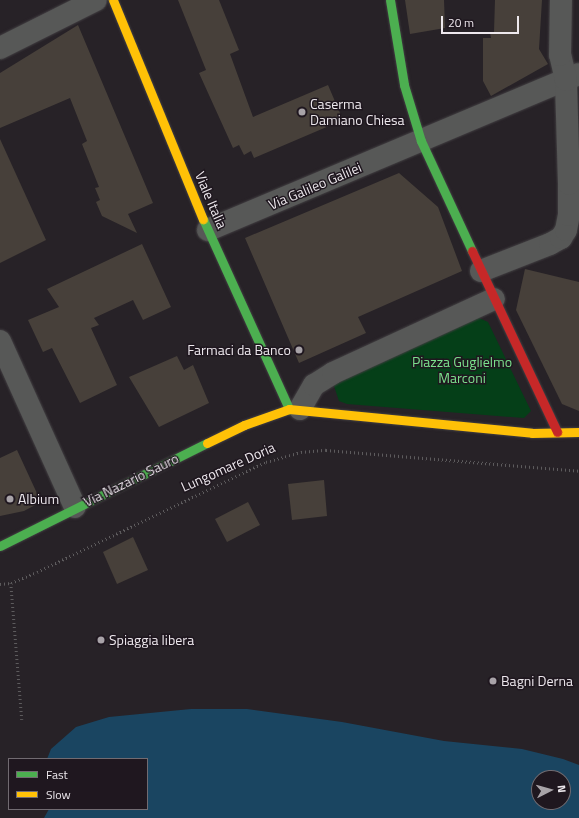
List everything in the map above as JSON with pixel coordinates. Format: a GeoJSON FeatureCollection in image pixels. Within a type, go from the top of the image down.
{"type":"FeatureCollection","features":[{"type":"Feature","properties":{"kind":"street"},"geometry":{"type":"LineString","coordinates":[[0,48],[96,0]]}},
{"type":"Feature","properties":{"kind":"street","name":"Viale Italia"},"geometry":{"type":"LineString","coordinates":[[113,0],[208,230],[294,409]]}},
{"type":"Feature","properties":{"kind":"street"},"geometry":{"type":"LineString","coordinates":[[390,0],[404,85],[421,141],[557,432]]}},
{"type":"Feature","properties":{"kind":"street"},"geometry":{"type":"LineString","coordinates":[[481,271],[550,244],[561,238],[566,230],[569,215],[572,77],[560,56],[561,0]]}},
{"type":"Feature","properties":{"kind":"street","name":"Via Galileo Galilei"},"geometry":{"type":"LineString","coordinates":[[208,230],[572,77]]}},
{"type":"Feature","properties":{"kind":"street"},"geometry":{"type":"LineString","coordinates":[[294,409],[314,385],[333,373],[494,299]]}},
{"type":"Feature","properties":{"kind":"street","name":"Via Nazario Sauro"},"geometry":{"type":"LineString","coordinates":[[0,341],[75,507],[244,425],[294,409]]}},
{"type":"Feature","properties":{"kind":"street"},"geometry":{"type":"LineString","coordinates":[[294,409],[532,433],[579,432]]}},
{"type":"Feature","properties":{"kind":"street"},"geometry":{"type":"LineString","coordinates":[[0,546],[75,507]]}},
{"type":"Feature","properties":{"kind":"path","name":"Lungomare Doria"},"geometry":{"type":"LineString","coordinates":[[0,584],[11,583],[266,462],[301,452],[326,450],[579,471]]}},
{"type":"Feature","properties":{"kind":"path"},"geometry":{"type":"LineString","coordinates":[[11,583],[22,720]]}},
{"type":"Feature","properties":{"kind":"green space","name":"Piazza Guglielmo Marconi"},"geometry":{"type":"Polygon","coordinates":[[[479,318],[488,322],[531,411],[524,418],[347,404],[339,401],[334,386],[338,380],[467,321],[479,318]]]}},
{"type":"Feature","properties":{"kind":"water"},"geometry":{"type":"Polygon","coordinates":[[[191,709],[247,709],[342,722],[444,741],[522,749],[563,759],[579,765],[579,818],[44,818],[48,810],[148,810],[148,758],[47,758],[51,749],[76,727],[109,717],[191,709]]]}},
{"type":"Feature","properties":{"kind":"building","name":"Caserma Damiano Chiesa"},"geometry":{"type":"Polygon","coordinates":[[[178,0],[219,0],[239,50],[230,54],[253,117],[328,85],[343,120],[254,158],[251,151],[244,155],[239,145],[233,148],[199,73],[206,70],[178,0]]]}},
{"type":"Feature","properties":{"kind":"building"},"geometry":{"type":"Polygon","coordinates":[[[405,0],[444,0],[445,28],[410,34],[405,0]]]}},
{"type":"Feature","properties":{"kind":"building"},"geometry":{"type":"Polygon","coordinates":[[[495,0],[542,0],[539,49],[548,64],[491,96],[483,81],[483,38],[491,38],[490,32],[494,32],[495,0]]]}},
{"type":"Feature","properties":{"kind":"building"},"geometry":{"type":"Polygon","coordinates":[[[78,25],[153,203],[128,214],[137,233],[102,216],[96,202],[100,200],[95,188],[99,187],[82,144],[87,141],[70,98],[0,128],[0,73],[78,25]]]}},
{"type":"Feature","properties":{"kind":"building"},"geometry":{"type":"Polygon","coordinates":[[[0,139],[46,240],[0,263],[0,139]]]}},
{"type":"Feature","properties":{"kind":"building"},"geometry":{"type":"Polygon","coordinates":[[[399,173],[438,207],[462,271],[358,317],[366,333],[299,363],[245,238],[399,173]]]}},
{"type":"Feature","properties":{"kind":"building"},"geometry":{"type":"Polygon","coordinates":[[[142,244],[171,307],[143,320],[133,300],[94,318],[99,325],[91,328],[117,385],[80,403],[52,348],[43,352],[28,320],[59,307],[47,289],[142,244]]]}},
{"type":"Feature","properties":{"kind":"building"},"geometry":{"type":"Polygon","coordinates":[[[525,269],[579,282],[579,411],[562,404],[516,310],[525,269]]]}},
{"type":"Feature","properties":{"kind":"building"},"geometry":{"type":"Polygon","coordinates":[[[177,356],[184,370],[193,365],[209,403],[159,427],[129,377],[177,356]]]}},
{"type":"Feature","properties":{"kind":"building"},"geometry":{"type":"Polygon","coordinates":[[[17,450],[41,502],[24,511],[0,516],[0,458],[17,450]]]}},
{"type":"Feature","properties":{"kind":"building"},"geometry":{"type":"Polygon","coordinates":[[[324,480],[327,516],[292,520],[288,484],[324,480]]]}},
{"type":"Feature","properties":{"kind":"building"},"geometry":{"type":"Polygon","coordinates":[[[248,502],[260,525],[227,542],[215,519],[248,502]]]}},
{"type":"Feature","properties":{"kind":"building"},"geometry":{"type":"Polygon","coordinates":[[[133,537],[148,570],[117,584],[103,552],[133,537]]]}},
{"type":"Feature","properties":{"kind":"traffic: fast"},"geometry":{"type":"LineString","coordinates":[[390,0],[404,85],[421,141],[472,251]]}},
{"type":"Feature","properties":{"kind":"traffic: fast"},"geometry":{"type":"LineString","coordinates":[[203,219],[289,409]]}},
{"type":"Feature","properties":{"kind":"traffic: fast"},"geometry":{"type":"LineString","coordinates":[[0,546],[207,443]]}},
{"type":"Feature","properties":{"kind":"traffic: slow"},"geometry":{"type":"LineString","coordinates":[[113,0],[203,219]]}},
{"type":"Feature","properties":{"kind":"traffic: slow"},"geometry":{"type":"LineString","coordinates":[[207,443],[244,425],[289,409],[532,433],[579,432]]}},
{"type":"Feature","properties":{"kind":"traffic: jam"},"geometry":{"type":"LineString","coordinates":[[472,251],[557,432]]}},
{"type":"Feature","properties":{"kind":"place","name":"Caserma Damiano Chiesa"},"geometry":{"type":"Point","coordinates":[302,112]}},
{"type":"Feature","properties":{"kind":"place","name":"Farmaci da Banco"},"geometry":{"type":"Point","coordinates":[299,350]}},
{"type":"Feature","properties":{"kind":"place","name":"Albium"},"geometry":{"type":"Point","coordinates":[10,499]}},
{"type":"Feature","properties":{"kind":"place","name":"Spiaggia libera"},"geometry":{"type":"Point","coordinates":[101,640]}},
{"type":"Feature","properties":{"kind":"place","name":"Bagni Derna"},"geometry":{"type":"Point","coordinates":[493,681]}}]}
